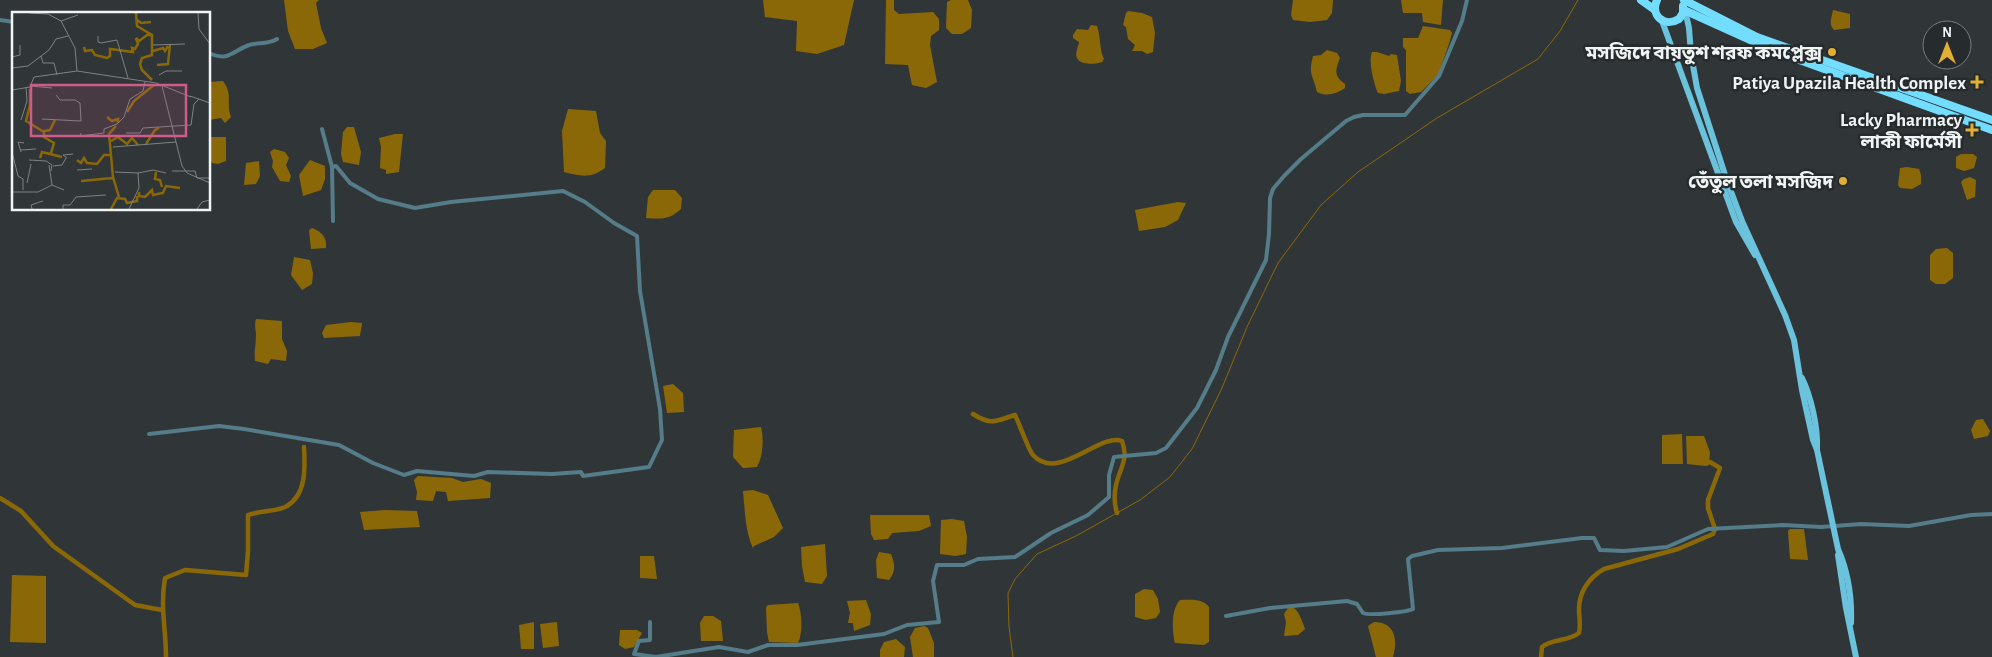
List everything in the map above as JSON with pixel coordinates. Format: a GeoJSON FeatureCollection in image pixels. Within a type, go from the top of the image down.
{"type":"FeatureCollection","features":[{"type":"Feature","properties":{"kind":"highway"},"geometry":{"type":"LineString","coordinates":[[1640,0],[1655,10],[1662,21],[1675,22],[1683,12],[1682,0]]}},
{"type":"Feature","properties":{"kind":"highway"},"geometry":{"type":"LineString","coordinates":[[1655,10],[1657,0]]}},
{"type":"Feature","properties":{"kind":"highway"},"geometry":{"type":"LineString","coordinates":[[1682,0],[1757,37],[1992,120]]}},
{"type":"Feature","properties":{"kind":"highway"},"geometry":{"type":"LineString","coordinates":[[1683,12],[1777,52],[1992,130]]}},
{"type":"Feature","properties":{"kind":"main road"},"geometry":{"type":"LineString","coordinates":[[1683,12],[1687,18],[1697,88],[1726,178],[1759,260],[1790,328],[1801,374],[1808,389],[1817,435],[1817,450],[1834,526],[1843,590],[1856,657]]}},
{"type":"Feature","properties":{"kind":"main road"},"geometry":{"type":"LineString","coordinates":[[1662,21],[1736,222],[1759,260]]}},
{"type":"Feature","properties":{"kind":"street"},"geometry":{"type":"LineString","coordinates":[[650,622],[650,640],[639,641],[634,654],[656,656],[719,647],[748,652],[768,645],[797,645],[884,634],[907,625],[939,622],[933,581],[938,565],[964,565],[978,559],[1015,557],[1051,533],[1088,514],[1109,497],[1109,475],[1114,457],[1156,453],[1166,448],[1197,408],[1207,389],[1228,337],[1266,260],[1270,198],[1278,183],[1301,159],[1346,121],[1363,115],[1405,115],[1439,76],[1462,21],[1467,0]]}},
{"type":"Feature","properties":{"kind":"street"},"geometry":{"type":"LineString","coordinates":[[210,54],[217,57],[227,57],[249,45],[263,44],[276,40]]}},
{"type":"Feature","properties":{"kind":"street"},"geometry":{"type":"LineString","coordinates":[[322,128],[332,167],[333,221]]}},
{"type":"Feature","properties":{"kind":"street"},"geometry":{"type":"LineString","coordinates":[[149,434],[219,426],[244,429],[339,445],[373,463],[404,475],[417,471],[474,476],[488,472],[552,474],[572,471],[581,472],[583,476],[649,467],[662,440],[660,409],[640,291],[637,236],[614,223],[585,202],[563,191],[451,202],[414,208],[378,199],[350,183],[336,166],[332,167]]}},
{"type":"Feature","properties":{"kind":"street"},"geometry":{"type":"LineString","coordinates":[[1226,616],[1270,608],[1347,601],[1357,604],[1363,613],[1369,615],[1397,611],[1408,612],[1413,609],[1408,559],[1412,556],[1438,550],[1502,548],[1582,538],[1594,538],[1600,550],[1655,549],[1667,547],[1708,529],[1724,527],[1861,524],[1909,526],[1971,515],[1992,514]]}},
{"type":"Feature","properties":{"kind":"shaded area"},"geometry":{"type":"Polygon","coordinates":[[[284,0],[319,0],[316,3],[321,28],[327,43],[313,49],[295,49],[288,31],[284,0]]]}},
{"type":"Feature","properties":{"kind":"shaded area"},"geometry":{"type":"Polygon","coordinates":[[[763,0],[854,0],[844,45],[817,54],[796,51],[797,21],[765,17],[763,0]]]}},
{"type":"Feature","properties":{"kind":"shaded area"},"geometry":{"type":"Polygon","coordinates":[[[886,0],[894,0],[894,10],[899,14],[933,12],[939,19],[939,30],[931,36],[930,45],[937,82],[926,88],[912,85],[908,65],[885,64],[886,0]]]}},
{"type":"Feature","properties":{"kind":"shaded area"},"geometry":{"type":"Polygon","coordinates":[[[951,0],[968,0],[972,10],[971,28],[962,34],[952,34],[946,28],[947,2],[951,0]]]}},
{"type":"Feature","properties":{"kind":"shaded area"},"geometry":{"type":"Polygon","coordinates":[[[1293,0],[1333,0],[1332,13],[1327,20],[1310,22],[1293,20],[1291,15],[1293,0]]]}},
{"type":"Feature","properties":{"kind":"shaded area"},"geometry":{"type":"Polygon","coordinates":[[[1401,0],[1443,0],[1441,25],[1423,22],[1422,13],[1403,13],[1401,0]]]}},
{"type":"Feature","properties":{"kind":"shaded area"},"geometry":{"type":"Polygon","coordinates":[[[1833,10],[1850,14],[1850,28],[1834,30],[1832,28],[1833,10]]]}},
{"type":"Feature","properties":{"kind":"shaded area"},"geometry":{"type":"Polygon","coordinates":[[[1128,11],[1152,17],[1155,33],[1153,52],[1147,54],[1142,51],[1132,51],[1135,45],[1128,39],[1126,27],[1123,25],[1128,11]]]}},
{"type":"Feature","properties":{"kind":"shaded area"},"geometry":{"type":"Polygon","coordinates":[[[1091,25],[1097,26],[1104,59],[1102,62],[1094,64],[1081,62],[1078,59],[1076,55],[1079,42],[1073,38],[1077,29],[1088,30],[1091,25]]]}},
{"type":"Feature","properties":{"kind":"shaded area"},"geometry":{"type":"Polygon","coordinates":[[[1423,26],[1450,30],[1452,33],[1438,75],[1421,92],[1410,94],[1406,91],[1406,50],[1403,47],[1403,38],[1418,38],[1423,26]]]}},
{"type":"Feature","properties":{"kind":"shaded area"},"geometry":{"type":"Polygon","coordinates":[[[1327,50],[1337,53],[1340,58],[1336,73],[1345,84],[1345,88],[1342,90],[1328,95],[1317,92],[1311,71],[1313,56],[1321,55],[1327,50]]]}},
{"type":"Feature","properties":{"kind":"shaded area"},"geometry":{"type":"Polygon","coordinates":[[[1372,52],[1389,56],[1391,54],[1397,55],[1401,81],[1399,91],[1384,94],[1378,93],[1371,67],[1372,52]]]}},
{"type":"Feature","properties":{"kind":"shaded area"},"geometry":{"type":"Polygon","coordinates":[[[223,81],[228,90],[231,117],[225,123],[221,118],[210,120],[210,82],[223,81]]]}},
{"type":"Feature","properties":{"kind":"shaded area"},"geometry":{"type":"Polygon","coordinates":[[[568,109],[596,111],[600,133],[606,141],[605,168],[595,174],[580,175],[564,172],[562,131],[568,109]]]}},
{"type":"Feature","properties":{"kind":"shaded area"},"geometry":{"type":"Polygon","coordinates":[[[347,127],[354,127],[361,152],[359,165],[343,162],[341,154],[343,132],[347,127]]]}},
{"type":"Feature","properties":{"kind":"shaded area"},"geometry":{"type":"Polygon","coordinates":[[[403,134],[399,172],[386,174],[386,170],[380,168],[381,147],[379,138],[403,134]]]}},
{"type":"Feature","properties":{"kind":"shaded area"},"geometry":{"type":"Polygon","coordinates":[[[210,137],[226,137],[226,161],[218,164],[212,163],[210,158],[210,137]]]}},
{"type":"Feature","properties":{"kind":"shaded area"},"geometry":{"type":"Polygon","coordinates":[[[274,149],[285,152],[289,158],[286,165],[291,176],[289,182],[280,181],[272,167],[273,161],[270,152],[274,149]]]}},
{"type":"Feature","properties":{"kind":"shaded area"},"geometry":{"type":"Polygon","coordinates":[[[1961,154],[1973,154],[1977,157],[1974,168],[1964,171],[1956,168],[1956,157],[1961,154]]]}},
{"type":"Feature","properties":{"kind":"shaded area"},"geometry":{"type":"Polygon","coordinates":[[[310,160],[325,166],[325,179],[321,190],[303,196],[299,175],[310,160]]]}},
{"type":"Feature","properties":{"kind":"shaded area"},"geometry":{"type":"Polygon","coordinates":[[[259,161],[260,176],[256,184],[244,185],[246,163],[259,161]]]}},
{"type":"Feature","properties":{"kind":"shaded area"},"geometry":{"type":"Polygon","coordinates":[[[1900,168],[1919,169],[1921,175],[1921,184],[1912,189],[1900,188],[1898,185],[1900,168]]]}},
{"type":"Feature","properties":{"kind":"shaded area"},"geometry":{"type":"Polygon","coordinates":[[[1970,177],[1976,180],[1975,197],[1967,200],[1961,182],[1970,177]]]}},
{"type":"Feature","properties":{"kind":"shaded area"},"geometry":{"type":"Polygon","coordinates":[[[653,190],[675,190],[682,198],[681,209],[665,218],[646,218],[648,197],[653,190]]]}},
{"type":"Feature","properties":{"kind":"shaded area"},"geometry":{"type":"Polygon","coordinates":[[[1178,202],[1186,203],[1178,220],[1165,227],[1139,231],[1135,210],[1178,202]]]}},
{"type":"Feature","properties":{"kind":"shaded area"},"geometry":{"type":"Polygon","coordinates":[[[312,228],[323,235],[326,241],[326,248],[311,249],[309,230],[312,228]]]}},
{"type":"Feature","properties":{"kind":"shaded area"},"geometry":{"type":"Polygon","coordinates":[[[1947,248],[1953,253],[1953,278],[1945,284],[1936,284],[1930,280],[1930,255],[1936,249],[1947,248]]]}},
{"type":"Feature","properties":{"kind":"shaded area"},"geometry":{"type":"Polygon","coordinates":[[[294,257],[310,260],[313,273],[312,284],[302,290],[291,275],[294,257]]]}},
{"type":"Feature","properties":{"kind":"shaded area"},"geometry":{"type":"Polygon","coordinates":[[[256,319],[282,321],[282,339],[287,351],[286,361],[271,359],[268,364],[255,361],[256,319]]]}},
{"type":"Feature","properties":{"kind":"shaded area"},"geometry":{"type":"Polygon","coordinates":[[[351,322],[362,323],[360,336],[324,338],[322,333],[326,325],[351,322]]]}},
{"type":"Feature","properties":{"kind":"shaded area"},"geometry":{"type":"Polygon","coordinates":[[[673,384],[683,393],[684,412],[667,413],[663,386],[673,384]]]}},
{"type":"Feature","properties":{"kind":"shaded area"},"geometry":{"type":"Polygon","coordinates":[[[1983,419],[1990,431],[1988,436],[1974,439],[1971,430],[1976,420],[1983,419]]]}},
{"type":"Feature","properties":{"kind":"shaded area"},"geometry":{"type":"Polygon","coordinates":[[[761,427],[762,447],[759,463],[757,467],[743,468],[733,457],[734,430],[761,427]]]}},
{"type":"Feature","properties":{"kind":"shaded area"},"geometry":{"type":"Polygon","coordinates":[[[1682,434],[1683,464],[1662,464],[1662,435],[1682,434]]]}},
{"type":"Feature","properties":{"kind":"shaded area"},"geometry":{"type":"Polygon","coordinates":[[[1686,436],[1704,436],[1710,452],[1709,465],[1687,464],[1686,436]]]}},
{"type":"Feature","properties":{"kind":"shaded area"},"geometry":{"type":"Polygon","coordinates":[[[418,476],[452,478],[463,482],[481,479],[491,483],[490,498],[448,501],[446,492],[436,491],[433,501],[416,500],[417,492],[414,480],[418,476]]]}},
{"type":"Feature","properties":{"kind":"shaded area"},"geometry":{"type":"Polygon","coordinates":[[[753,490],[768,495],[783,528],[774,537],[753,548],[747,528],[743,491],[753,490]]]}},
{"type":"Feature","properties":{"kind":"shaded area"},"geometry":{"type":"Polygon","coordinates":[[[385,510],[417,511],[420,527],[364,530],[360,512],[385,510]]]}},
{"type":"Feature","properties":{"kind":"shaded area"},"geometry":{"type":"Polygon","coordinates":[[[870,515],[929,515],[931,526],[919,531],[892,533],[888,539],[874,540],[871,534],[870,515]]]}},
{"type":"Feature","properties":{"kind":"shaded area"},"geometry":{"type":"Polygon","coordinates":[[[941,520],[964,521],[967,537],[966,554],[956,556],[940,554],[941,520]]]}},
{"type":"Feature","properties":{"kind":"shaded area"},"geometry":{"type":"Polygon","coordinates":[[[1790,529],[1804,529],[1808,560],[1790,559],[1788,531],[1790,529]]]}},
{"type":"Feature","properties":{"kind":"shaded area"},"geometry":{"type":"Polygon","coordinates":[[[825,544],[827,576],[822,584],[805,582],[801,547],[825,544]]]}},
{"type":"Feature","properties":{"kind":"shaded area"},"geometry":{"type":"Polygon","coordinates":[[[879,552],[891,554],[894,570],[889,580],[877,578],[876,560],[879,552]]]}},
{"type":"Feature","properties":{"kind":"shaded area"},"geometry":{"type":"Polygon","coordinates":[[[640,556],[654,556],[657,579],[640,578],[640,556]]]}},
{"type":"Feature","properties":{"kind":"shaded area"},"geometry":{"type":"Polygon","coordinates":[[[12,575],[46,576],[46,643],[10,642],[12,575]]]}},
{"type":"Feature","properties":{"kind":"shaded area"},"geometry":{"type":"Polygon","coordinates":[[[1144,589],[1153,590],[1158,599],[1160,612],[1156,618],[1146,620],[1135,617],[1135,594],[1144,589]]]}},
{"type":"Feature","properties":{"kind":"shaded area"},"geometry":{"type":"Polygon","coordinates":[[[866,600],[871,614],[870,625],[854,631],[853,623],[848,623],[850,613],[847,601],[866,600]]]}},
{"type":"Feature","properties":{"kind":"shaded area"},"geometry":{"type":"Polygon","coordinates":[[[1180,600],[1199,601],[1209,607],[1209,642],[1204,645],[1175,643],[1173,632],[1174,614],[1180,600]]]}},
{"type":"Feature","properties":{"kind":"shaded area"},"geometry":{"type":"Polygon","coordinates":[[[798,603],[801,634],[798,643],[769,642],[766,607],[768,605],[798,603]]]}},
{"type":"Feature","properties":{"kind":"shaded area"},"geometry":{"type":"Polygon","coordinates":[[[1288,608],[1296,610],[1303,623],[1305,629],[1298,635],[1284,636],[1286,622],[1284,614],[1288,608]]]}},
{"type":"Feature","properties":{"kind":"shaded area"},"geometry":{"type":"Polygon","coordinates":[[[704,616],[713,616],[721,621],[723,641],[701,641],[700,623],[704,616]]]}},
{"type":"Feature","properties":{"kind":"shaded area"},"geometry":{"type":"Polygon","coordinates":[[[534,622],[534,649],[521,649],[519,625],[534,622]]]}},
{"type":"Feature","properties":{"kind":"shaded area"},"geometry":{"type":"Polygon","coordinates":[[[557,622],[559,646],[543,648],[540,624],[557,622]]]}},
{"type":"Feature","properties":{"kind":"shaded area"},"geometry":{"type":"Polygon","coordinates":[[[1374,622],[1387,625],[1391,629],[1395,638],[1393,657],[1376,657],[1368,626],[1374,622]]]}},
{"type":"Feature","properties":{"kind":"shaded area"},"geometry":{"type":"Polygon","coordinates":[[[924,626],[928,628],[934,643],[934,657],[913,657],[910,637],[915,628],[924,626]]]}},
{"type":"Feature","properties":{"kind":"shaded area"},"geometry":{"type":"Polygon","coordinates":[[[620,630],[637,630],[642,633],[634,647],[625,649],[619,645],[620,630]]]}},
{"type":"Feature","properties":{"kind":"shaded area"},"geometry":{"type":"Polygon","coordinates":[[[896,639],[905,647],[904,657],[880,657],[880,650],[884,642],[896,639]]]}},
{"type":"Feature","properties":{"kind":"waterway"},"geometry":{"type":"LineString","coordinates":[[1013,657],[1009,627],[1008,593],[1015,579],[1037,554],[1076,536],[1140,500],[1170,477],[1192,449],[1222,388],[1247,327],[1278,263],[1321,205],[1358,172],[1437,118],[1538,59],[1560,31],[1578,0]]}},
{"type":"Feature","properties":{"kind":"waterway"},"geometry":{"type":"LineString","coordinates":[[973,414],[989,421],[1015,415],[1031,452],[1043,462],[1066,461],[1102,443],[1113,440],[1122,441],[1125,453],[1116,485],[1115,506],[1117,513]]}},
{"type":"Feature","properties":{"kind":"waterway"},"geometry":{"type":"LineString","coordinates":[[166,657],[163,608],[165,578],[185,570],[246,575],[248,515],[284,508],[294,501],[303,479],[304,447]]}},
{"type":"Feature","properties":{"kind":"waterway"},"geometry":{"type":"LineString","coordinates":[[1541,657],[1542,647],[1546,644],[1570,638],[1579,633],[1581,596],[1586,585],[1599,572],[1678,549],[1713,534],[1715,529],[1708,508],[1708,500],[1720,468],[1710,462]]}},
{"type":"Feature","properties":{"kind":"waterway"},"geometry":{"type":"LineString","coordinates":[[0,498],[21,511],[53,546],[135,605],[162,610]]}},
{"type":"Feature","properties":{"kind":"place","name":"মসজিদে বায়তুশ শরফ কমপ্লেক্স"},"geometry":{"type":"Point","coordinates":[1832,52]}},
{"type":"Feature","properties":{"kind":"place","name":"Patiya Upazila Health Complex"},"geometry":{"type":"Point","coordinates":[1977,82]}},
{"type":"Feature","properties":{"kind":"place","name":"Lacky Pharmacy লাকী ফার্মেসী"},"geometry":{"type":"Point","coordinates":[1972,130]}},
{"type":"Feature","properties":{"kind":"place","name":"তেঁতুল তলা মসজিদ"},"geometry":{"type":"Point","coordinates":[1843,181]}}]}
